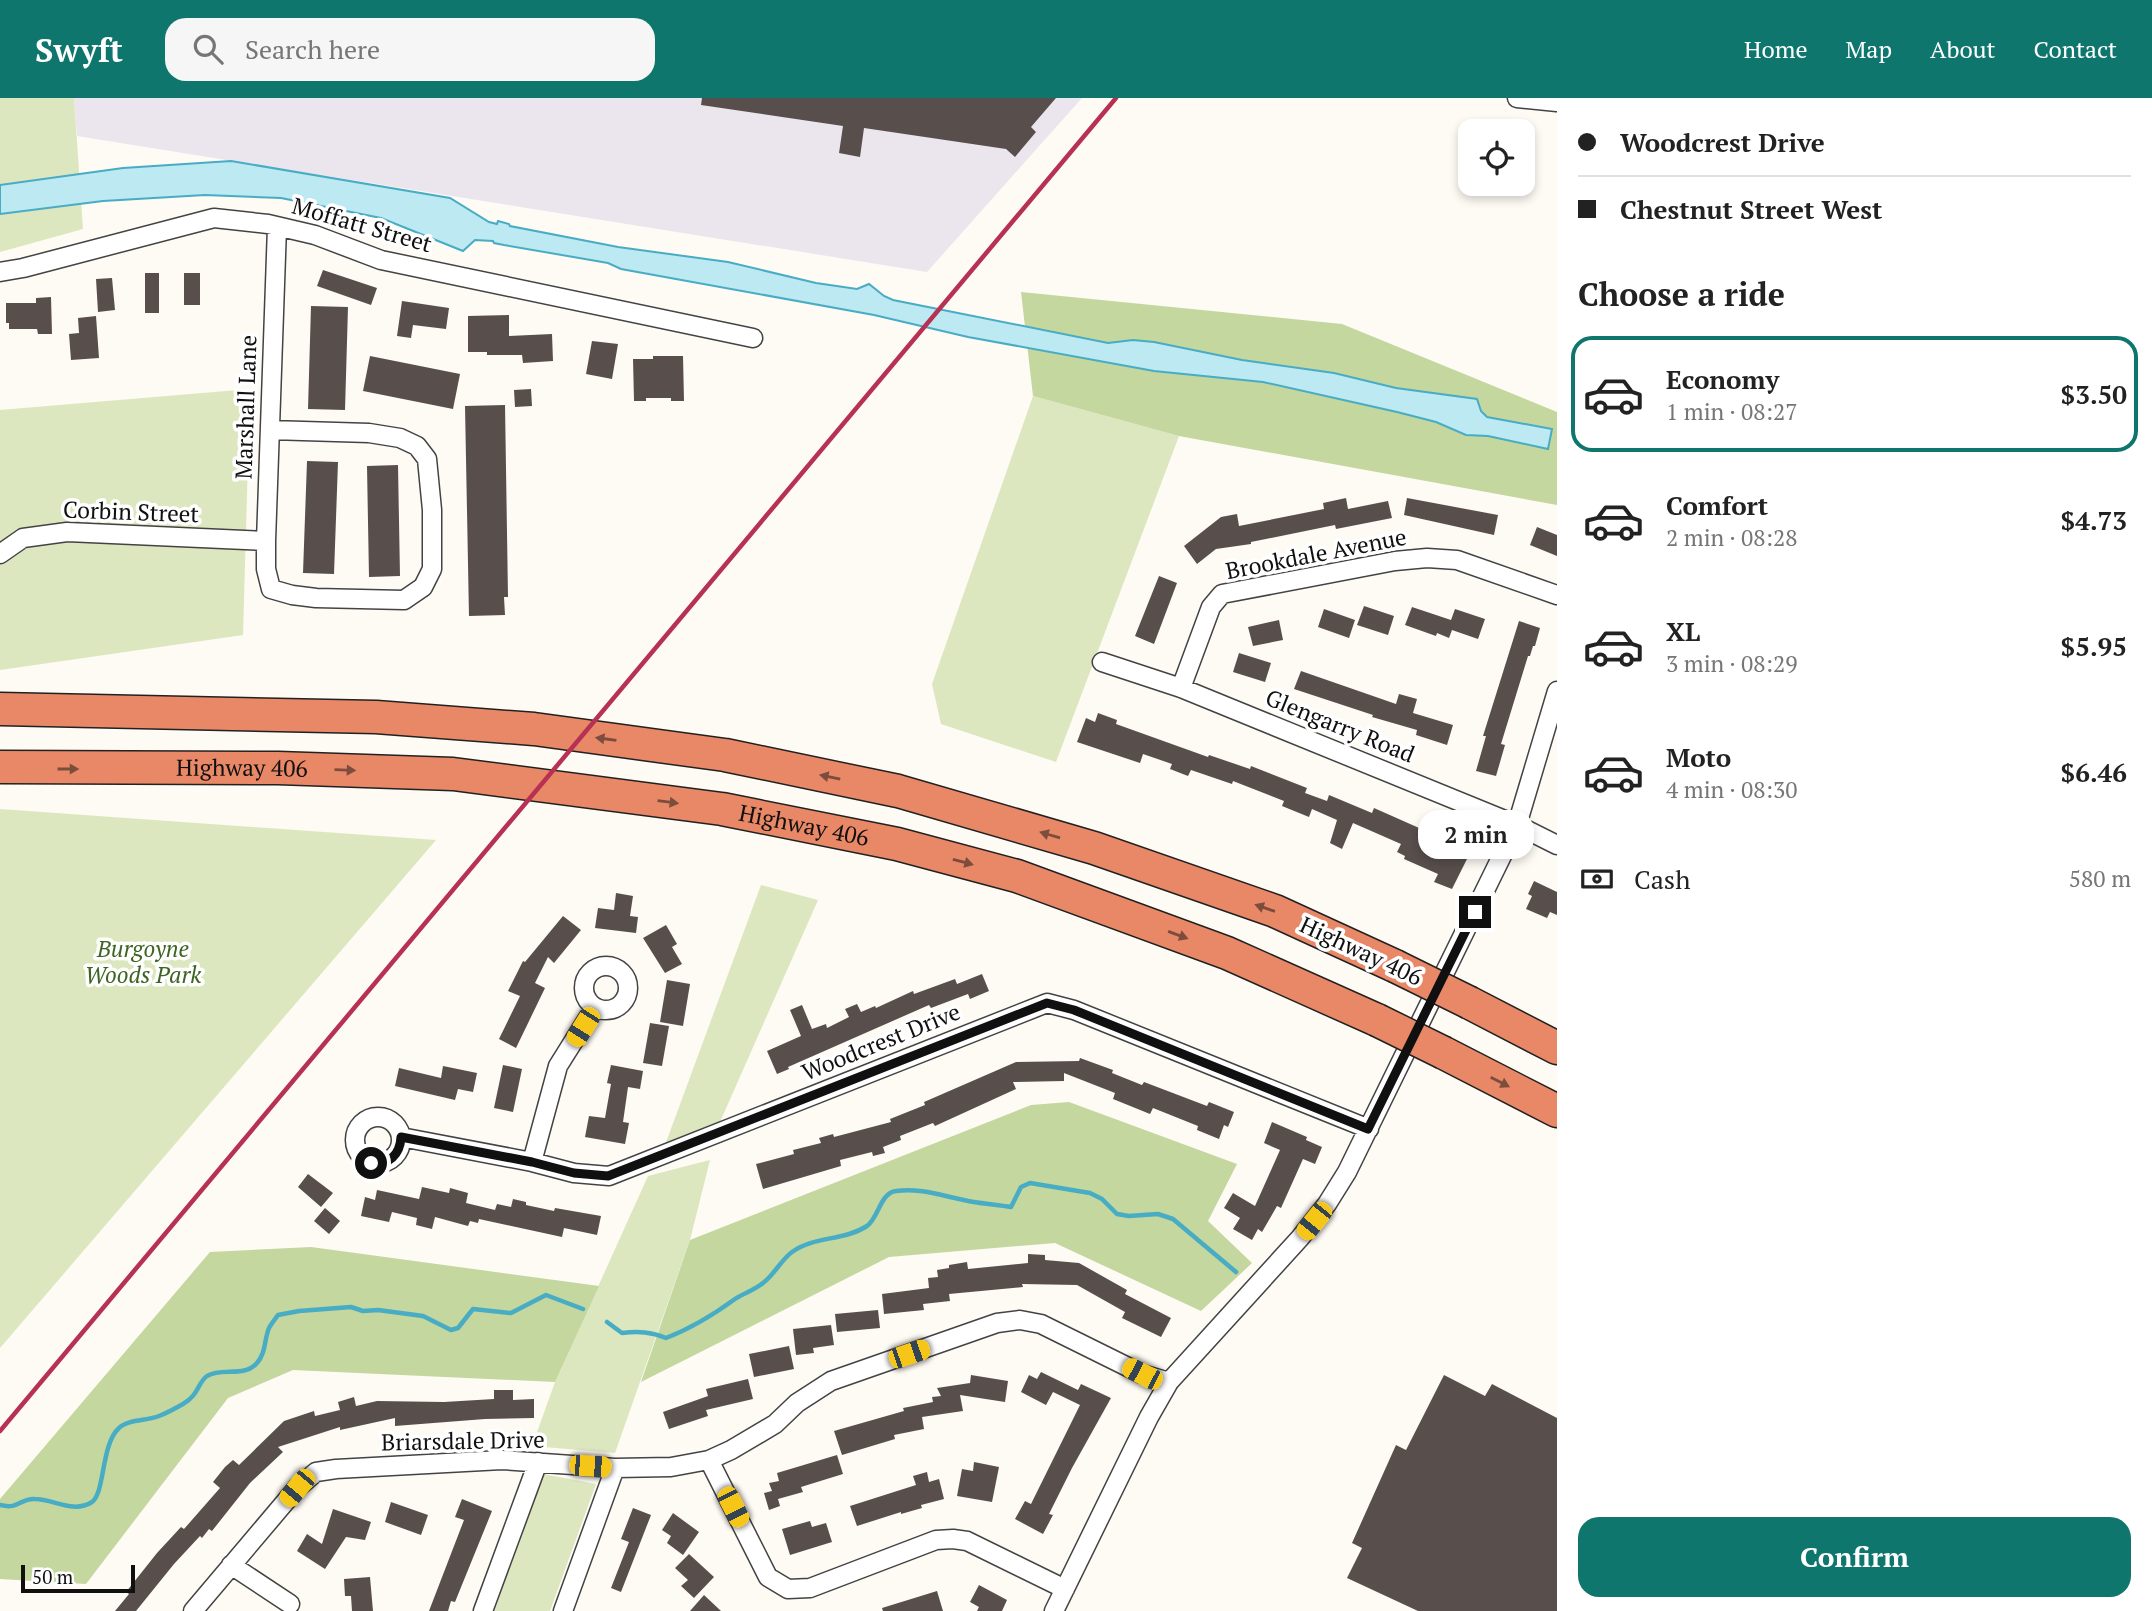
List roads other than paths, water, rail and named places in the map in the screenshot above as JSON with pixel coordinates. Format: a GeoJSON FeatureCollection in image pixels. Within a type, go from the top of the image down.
{"type":"FeatureCollection","features":[{"type":"Feature","properties":{"kind":"highway","name":"Highway 406"},"geometry":{"type":"LineString","coordinates":[[0,709],[376,717],[534,729],[725,755],[898,791],[1094,848],[1275,911],[1395,966],[1557,1048]]}},
{"type":"Feature","properties":{"kind":"highway","name":"Highway 406"},"geometry":{"type":"LineString","coordinates":[[0,767],[278,768],[453,774],[722,809],[897,844],[1017,876],[1227,953],[1377,1020],[1557,1111]]}},
{"type":"Feature","properties":{"kind":"street"},"geometry":{"type":"LineString","coordinates":[[1517,98],[1557,102]]}},
{"type":"Feature","properties":{"kind":"street","name":"Moffatt Street"},"geometry":{"type":"LineString","coordinates":[[0,272],[214,218],[315,235],[381,260],[753,338]]}},
{"type":"Feature","properties":{"kind":"street","name":"Marshall Lane"},"geometry":{"type":"LineString","coordinates":[[270,430],[369,433],[400,438],[417,446],[427,459],[432,510],[432,569],[422,587],[404,600],[316,598],[271,589],[266,569],[266,541],[270,430],[278,227]]}},
{"type":"Feature","properties":{"kind":"street","name":"Corbin Street"},"geometry":{"type":"LineString","coordinates":[[0,554],[23,538],[67,532],[266,541]]}},
{"type":"Feature","properties":{"kind":"street","name":"Brookdale Avenue"},"geometry":{"type":"LineString","coordinates":[[1181,688],[1211,607],[1222,594],[1395,561],[1427,558],[1457,560],[1557,595]]}},
{"type":"Feature","properties":{"kind":"street","name":"Glengarry Road"},"geometry":{"type":"LineString","coordinates":[[1101,662],[1181,688],[1517,825],[1557,845]]}},
{"type":"Feature","properties":{"kind":"street"},"geometry":{"type":"LineString","coordinates":[[1054,1611],[1149,1417],[1169,1382],[1300,1238],[1327,1204],[1368,1129],[1517,825],[1557,691]]}},
{"type":"Feature","properties":{"kind":"street","name":"Woodcrest Drive"},"geometry":{"type":"LineString","coordinates":[[401,1137],[532,1162],[574,1173],[608,1176],[1047,1003],[1074,1010],[1368,1129]]}},
{"type":"Feature","properties":{"kind":"street"},"geometry":{"type":"LineString","coordinates":[[532,1162],[558,1066],[595,1007]]}},
{"type":"Feature","properties":{"kind":"street","name":"Briarsdale Drive"},"geometry":{"type":"LineString","coordinates":[[193,1611],[297,1488],[316,1472],[502,1460],[615,1468],[671,1467],[709,1460],[731,1451],[775,1424],[797,1403],[831,1381],[997,1323],[1020,1320],[1041,1324],[1142,1374],[1169,1382]]}},
{"type":"Feature","properties":{"kind":"street"},"geometry":{"type":"LineString","coordinates":[[709,1460],[768,1577],[788,1589],[810,1588],[936,1540],[953,1539],[967,1541],[1065,1589]]}},
{"type":"Feature","properties":{"kind":"street"},"geometry":{"type":"LineString","coordinates":[[483,1611],[538,1462]]}},
{"type":"Feature","properties":{"kind":"street"},"geometry":{"type":"LineString","coordinates":[[563,1611],[615,1468]]}},
{"type":"Feature","properties":{"kind":"street"},"geometry":{"type":"LineString","coordinates":[[231,1565],[289,1604]]}},
{"type":"Feature","properties":{"kind":"water"},"geometry":{"type":"Polygon","coordinates":[[[231,161],[450,198],[489,222],[497,224],[498,221],[510,226],[618,247],[728,262],[816,283],[857,289],[869,284],[893,300],[1108,343],[1133,340],[1154,342],[1242,360],[1334,373],[1396,388],[1477,399],[1481,411],[1487,417],[1552,429],[1548,449],[1488,436],[1466,435],[1436,422],[1263,382],[1154,371],[968,337],[874,315],[621,269],[608,263],[493,241],[475,240],[463,251],[381,218],[281,198],[205,195],[103,201],[0,214],[0,185],[123,168],[231,161]]]}},
{"type":"Feature","properties":{"kind":"waterway"},"geometry":{"type":"LineString","coordinates":[[607,1322],[622,1333],[645,1332],[666,1338],[676,1334],[760,1285],[792,1252],[810,1243],[849,1234],[867,1226],[886,1196],[906,1190],[1011,1207],[1021,1187],[1030,1183],[1090,1193],[1102,1199],[1117,1214],[1158,1214],[1173,1219],[1236,1272]]}},
{"type":"Feature","properties":{"kind":"waterway"},"geometry":{"type":"LineString","coordinates":[[0,1505],[11,1506],[35,1499],[78,1507],[92,1502],[99,1489],[109,1445],[119,1428],[127,1423],[159,1416],[183,1404],[192,1397],[207,1376],[213,1373],[252,1367],[262,1355],[269,1328],[278,1315],[351,1307],[363,1311],[378,1310],[423,1316],[451,1330],[458,1328],[473,1309],[511,1313],[546,1295],[583,1309]]}},
{"type":"Feature","properties":{"kind":"railway"},"geometry":{"type":"LineString","coordinates":[[0,1431],[1116,98]]}},
{"type":"Feature","properties":{"kind":"park label","name":"Burgoyne Woods Park"},"geometry":{"type":"Point","coordinates":[143,962]}}]}
